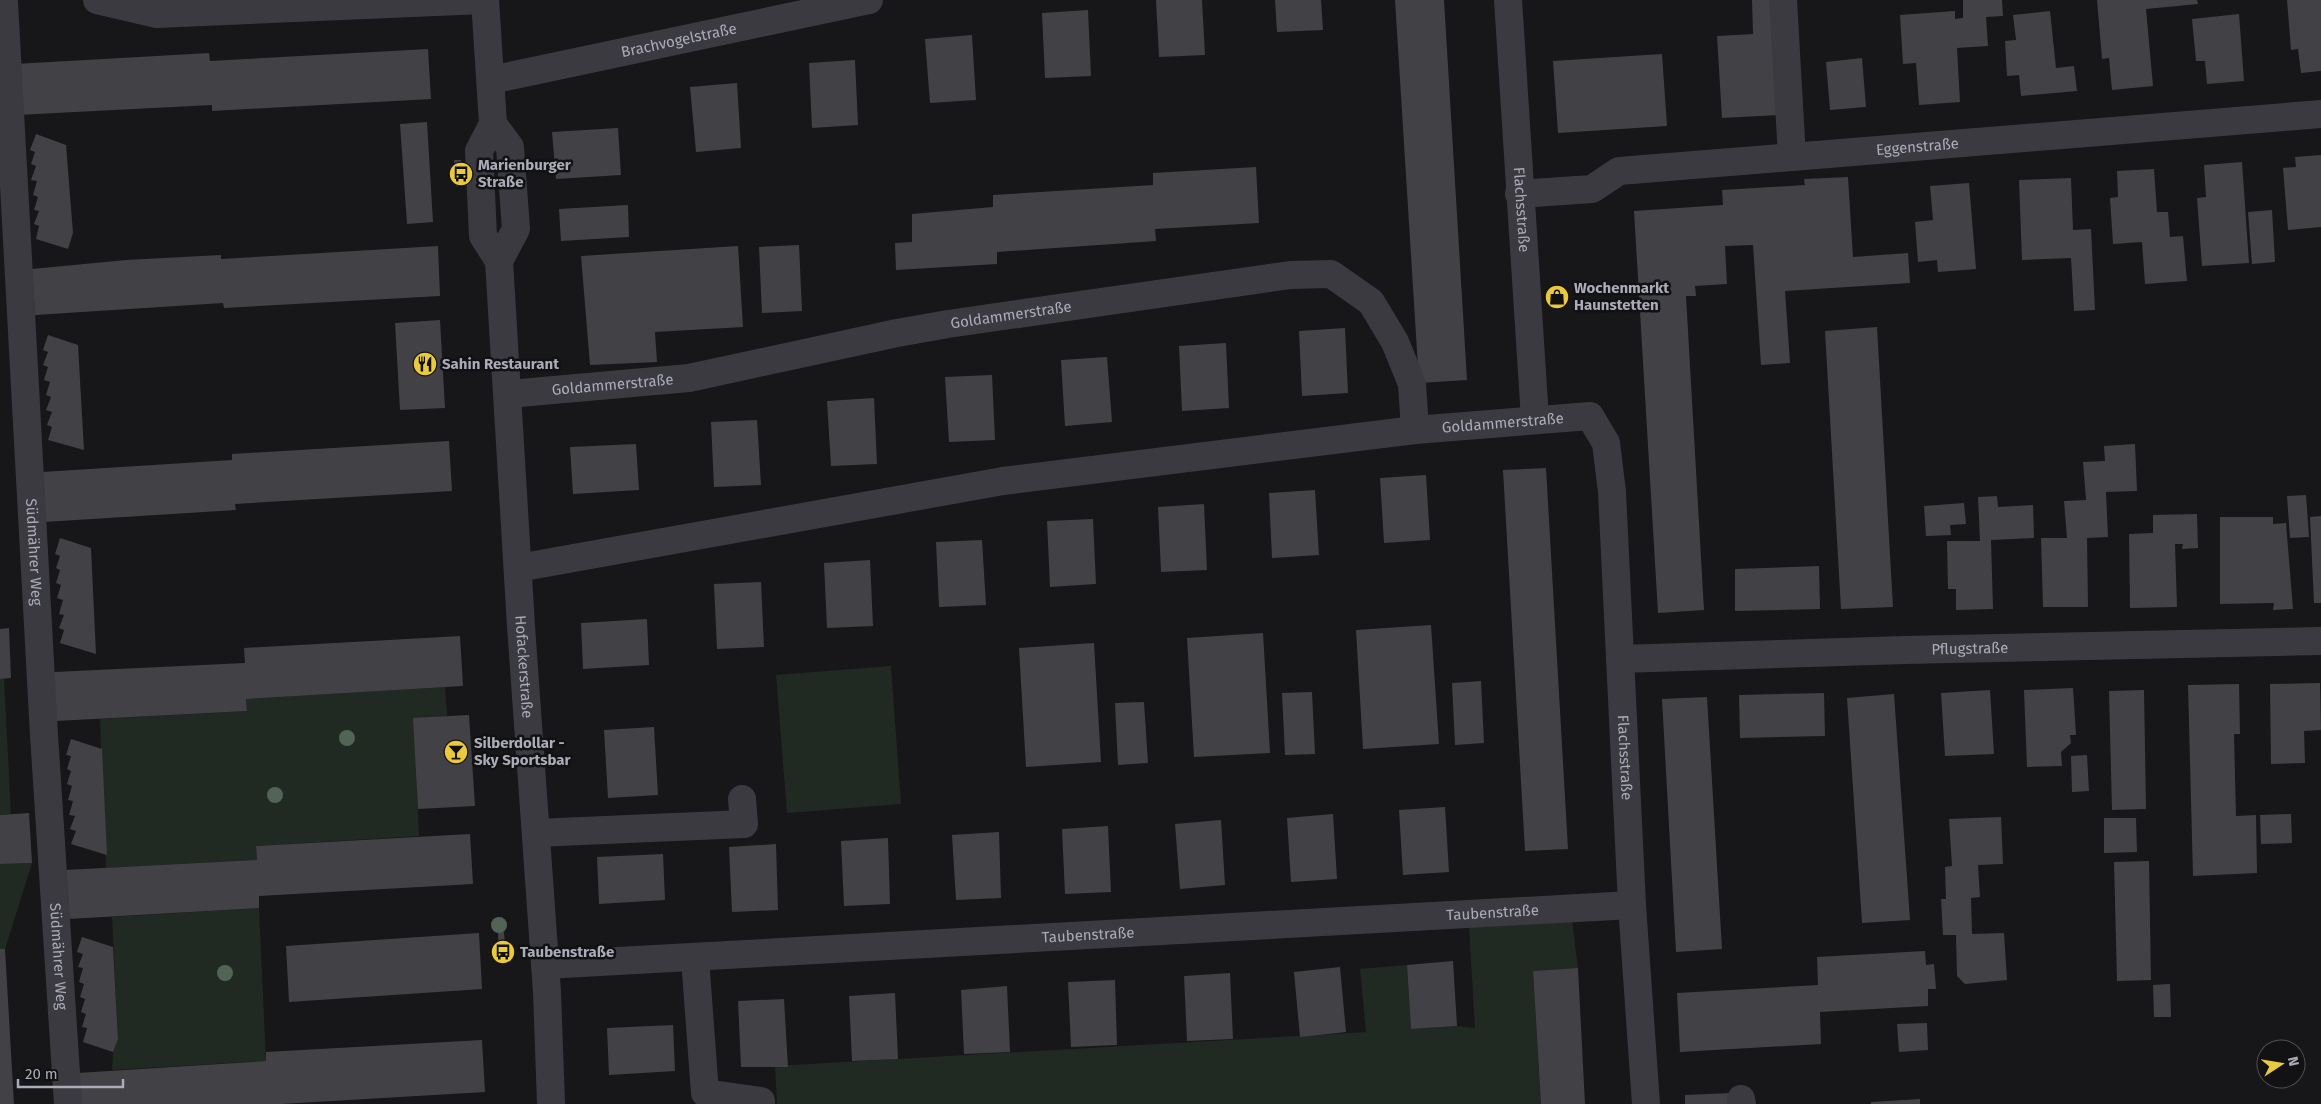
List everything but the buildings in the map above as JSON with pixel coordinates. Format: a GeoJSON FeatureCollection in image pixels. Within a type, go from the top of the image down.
{"type":"FeatureCollection","features":[{"type":"Feature","properties":{"kind":"street"},"geometry":{"type":"LineString","coordinates":[[97,0],[157,14],[484,0]]}},
{"type":"Feature","properties":{"kind":"street","name":"Hofackerstraße"},"geometry":{"type":"LineString","coordinates":[[484,0],[493,124],[479,151],[483,236],[499,261],[551,1058],[551,1104]]}},
{"type":"Feature","properties":{"kind":"street","name":"Brachvogelstraße"},"geometry":{"type":"LineString","coordinates":[[491,80],[869,0]]}},
{"type":"Feature","properties":{"kind":"street","name":"Flachsstraße"},"geometry":{"type":"LineString","coordinates":[[1508,0],[1535,419]]}},
{"type":"Feature","properties":{"kind":"street"},"geometry":{"type":"LineString","coordinates":[[1783,0],[1792,157]]}},
{"type":"Feature","properties":{"kind":"street","name":"Südmährer Weg"},"geometry":{"type":"LineString","coordinates":[[8,1],[44,735],[68,1104]]}},
{"type":"Feature","properties":{"kind":"street","name":"Eggenstraße"},"geometry":{"type":"LineString","coordinates":[[1519,194],[1592,189],[1619,171],[2321,114]]}},
{"type":"Feature","properties":{"kind":"street","name":"Goldammerstraße"},"geometry":{"type":"LineString","coordinates":[[508,394],[689,378],[931,327],[1290,275],[1331,274],[1371,302],[1395,342],[1412,384],[1415,430]]}},
{"type":"Feature","properties":{"kind":"street","name":"Flachsstraße"},"geometry":{"type":"LineString","coordinates":[[1590,416],[1606,443],[1612,492],[1632,905],[1646,1104]]}},
{"type":"Feature","properties":{"kind":"street","name":"Goldammerstraße"},"geometry":{"type":"LineString","coordinates":[[518,568],[1003,481],[1415,430],[1590,416]]}},
{"type":"Feature","properties":{"kind":"street","name":"Pflugstraße"},"geometry":{"type":"LineString","coordinates":[[1620,659],[1904,650],[2321,641]]}},
{"type":"Feature","properties":{"kind":"street"},"geometry":{"type":"LineString","coordinates":[[536,832],[744,824],[742,799]]}},
{"type":"Feature","properties":{"kind":"street","name":"Taubenstraße"},"geometry":{"type":"LineString","coordinates":[[545,965],[1632,905]]}},
{"type":"Feature","properties":{"kind":"street"},"geometry":{"type":"LineString","coordinates":[[696,958],[705,1093],[761,1101],[761,1104]]}},
{"type":"Feature","properties":{"kind":"shaded area"},"geometry":{"type":"Polygon","coordinates":[[[891,666],[901,804],[787,813],[776,675],[891,666]]]}},
{"type":"Feature","properties":{"kind":"shaded area"},"geometry":{"type":"Polygon","coordinates":[[[0,679],[4,679],[11,814],[0,815],[0,679]]]}},
{"type":"Feature","properties":{"kind":"shaded area"},"geometry":{"type":"Polygon","coordinates":[[[445,687],[447,716],[414,719],[419,836],[256,846],[257,860],[106,868],[100,719],[247,711],[246,699],[445,687]]]}},
{"type":"Feature","properties":{"kind":"shaded area"},"geometry":{"type":"Polygon","coordinates":[[[32,863],[5,949],[0,949],[0,864],[32,863]]]}},
{"type":"Feature","properties":{"kind":"shaded area"},"geometry":{"type":"Polygon","coordinates":[[[259,908],[266,1061],[112,1070],[113,1052],[118,1038],[112,917],[259,908]]]}},
{"type":"Feature","properties":{"kind":"shaded area"},"geometry":{"type":"Polygon","coordinates":[[[1572,921],[1578,968],[1533,971],[1541,1104],[777,1104],[775,1066],[1366,1032],[1360,969],[1407,965],[1411,1029],[1457,1026],[1475,1028],[1469,927],[1572,921]]]}},
{"type":"Feature","properties":{"kind":"place","name":"Marienburger Straße"},"geometry":{"type":"Point","coordinates":[461,174]}},
{"type":"Feature","properties":{"kind":"place","name":"Wochenmarkt Haunstetten"},"geometry":{"type":"Point","coordinates":[1557,297]}},
{"type":"Feature","properties":{"kind":"place","name":"Sahin Restaurant"},"geometry":{"type":"Point","coordinates":[425,364]}},
{"type":"Feature","properties":{"kind":"place","name":"Silberdollar - Sky Sportsbar"},"geometry":{"type":"Point","coordinates":[456,752]}},
{"type":"Feature","properties":{"kind":"place","name":"Taubenstraße"},"geometry":{"type":"Point","coordinates":[503,952]}}]}
